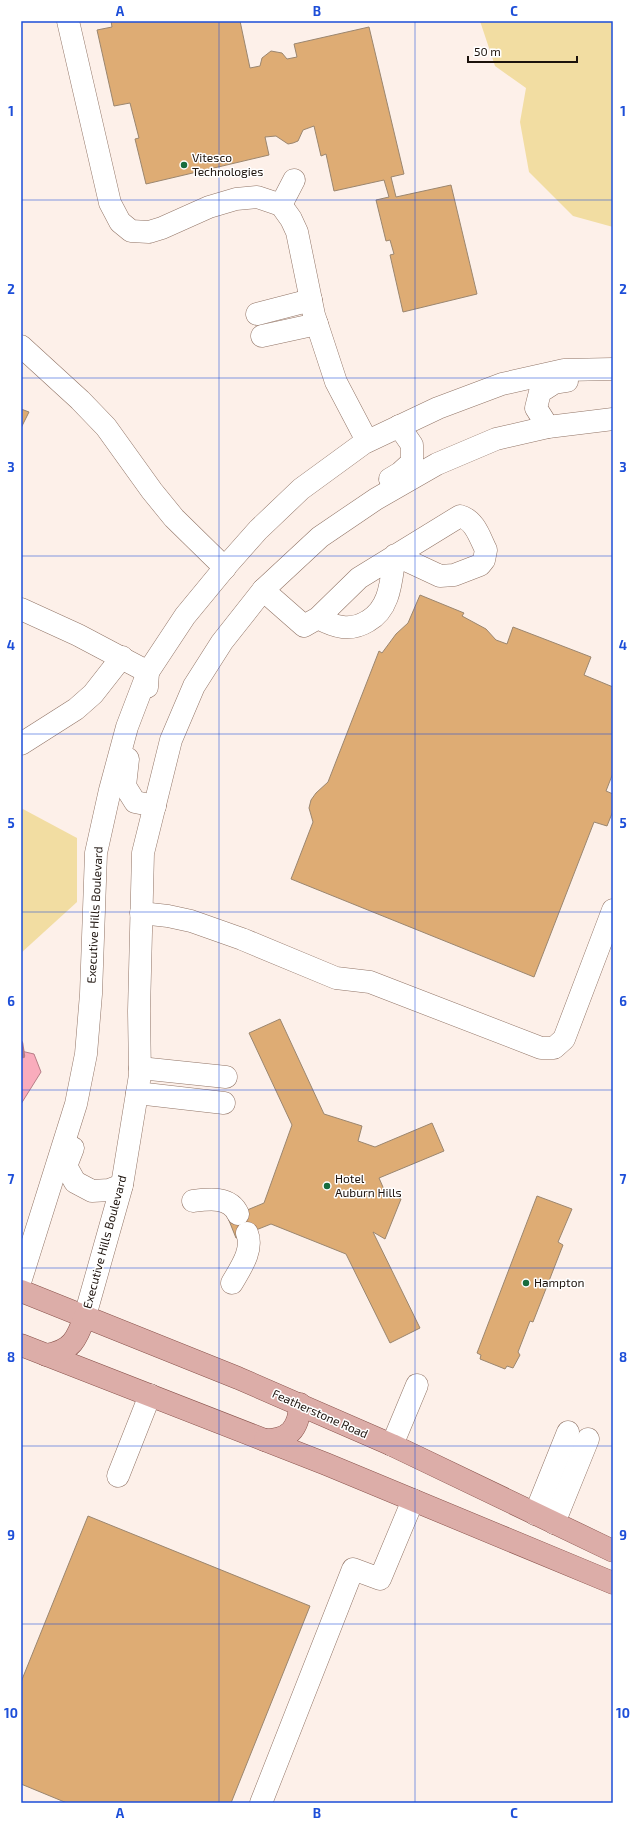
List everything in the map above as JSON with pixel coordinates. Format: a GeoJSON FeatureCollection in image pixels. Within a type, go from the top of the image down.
{"type":"FeatureCollection","features":[{"type":"Feature","properties":{"kind":"main road","name":"Featherstone Road"},"geometry":{"type":"LineString","coordinates":[[21,1291],[300,1404],[392,1445],[613,1551]]}},
{"type":"Feature","properties":{"kind":"main road"},"geometry":{"type":"LineString","coordinates":[[46,1355],[65,1350],[72,1344],[77,1338],[85,1316]]}},
{"type":"Feature","properties":{"kind":"main road"},"geometry":{"type":"LineString","coordinates":[[23,1350],[46,1355],[265,1440],[613,1583]]}},
{"type":"Feature","properties":{"kind":"main road"},"geometry":{"type":"LineString","coordinates":[[265,1440],[276,1440],[289,1434],[298,1419],[300,1404]]}},
{"type":"Feature","properties":{"kind":"street"},"geometry":{"type":"LineString","coordinates":[[68,21],[110,203],[120,222],[131,231],[149,232],[162,228],[210,207],[236,199],[257,197],[281,205],[291,219],[297,232],[317,324],[336,382],[367,441]]}},
{"type":"Feature","properties":{"kind":"street"},"geometry":{"type":"LineString","coordinates":[[281,205],[294,180]]}},
{"type":"Feature","properties":{"kind":"street"},"geometry":{"type":"LineString","coordinates":[[257,314],[311,300]]}},
{"type":"Feature","properties":{"kind":"street"},"geometry":{"type":"LineString","coordinates":[[262,336],[317,324]]}},
{"type":"Feature","properties":{"kind":"street"},"geometry":{"type":"LineString","coordinates":[[21,346],[80,400],[106,427],[165,507],[225,568]]}},
{"type":"Feature","properties":{"kind":"street","name":"Executive Hills Boulevard"},"geometry":{"type":"LineString","coordinates":[[21,1279],[76,1104],[86,1054],[92,994],[96,853],[126,727],[148,672],[185,616],[258,530],[301,489],[367,441],[438,408],[502,384],[564,370],[613,369]]}},
{"type":"Feature","properties":{"kind":"street"},"geometry":{"type":"LineString","coordinates":[[548,426],[536,408],[540,392],[554,382],[588,379],[613,373]]}},
{"type":"Feature","properties":{"kind":"street","name":"Executive Hills Boulevard"},"geometry":{"type":"LineString","coordinates":[[85,1316],[122,1185],[137,1093],[140,1068],[143,853],[171,740],[194,686],[222,642],[263,590],[320,537],[376,499],[438,464],[496,439],[548,426],[613,419]]}},
{"type":"Feature","properties":{"kind":"street"},"geometry":{"type":"LineString","coordinates":[[320,537],[343,510],[400,473],[412,462],[412,445],[399,426]]}},
{"type":"Feature","properties":{"kind":"street"},"geometry":{"type":"LineString","coordinates":[[263,590],[304,626],[318,618],[359,578],[395,555],[386,599],[382,609],[375,617],[361,626],[351,628],[335,626],[318,618]]}},
{"type":"Feature","properties":{"kind":"street"},"geometry":{"type":"LineString","coordinates":[[21,608],[122,657],[148,672],[145,708],[127,762],[125,786],[135,802],[155,806]]}},
{"type":"Feature","properties":{"kind":"street"},"geometry":{"type":"LineString","coordinates":[[21,744],[76,709],[93,694],[122,657]]}},
{"type":"Feature","properties":{"kind":"street"},"geometry":{"type":"LineString","coordinates":[[141,913],[191,921],[242,939],[336,978],[370,982],[541,1048],[554,1048],[564,1039],[613,910]]}},
{"type":"Feature","properties":{"kind":"street"},"geometry":{"type":"LineString","coordinates":[[86,1054],[86,1094],[79,1132],[66,1166],[75,1182],[92,1191],[110,1190],[122,1185]]}},
{"type":"Feature","properties":{"kind":"street"},"geometry":{"type":"LineString","coordinates":[[140,1068],[226,1077]]}},
{"type":"Feature","properties":{"kind":"street"},"geometry":{"type":"LineString","coordinates":[[137,1093],[224,1103]]}},
{"type":"Feature","properties":{"kind":"street"},"geometry":{"type":"LineString","coordinates":[[193,1200],[222,1200],[236,1209],[238,1214]]}},
{"type":"Feature","properties":{"kind":"street"},"geometry":{"type":"LineString","coordinates":[[232,1283],[248,1252],[249,1239],[247,1233]]}},
{"type":"Feature","properties":{"kind":"street"},"geometry":{"type":"LineString","coordinates":[[392,1445],[416,1385]]}},
{"type":"Feature","properties":{"kind":"street"},"geometry":{"type":"LineString","coordinates":[[118,1476],[150,1395]]}},
{"type":"Feature","properties":{"kind":"street"},"geometry":{"type":"LineString","coordinates":[[545,1519],[578,1435]]}},
{"type":"Feature","properties":{"kind":"street"},"geometry":{"type":"LineString","coordinates":[[261,1803],[353,1569],[380,1579],[413,1500]]}},
{"type":"Feature","properties":{"kind":"shaded area"},"geometry":{"type":"Polygon","coordinates":[[[480,21],[613,21],[613,227],[573,216],[529,172],[520,122],[526,88],[495,66],[480,21]]]}},
{"type":"Feature","properties":{"kind":"shaded area"},"geometry":{"type":"Polygon","coordinates":[[[21,808],[77,838],[77,902],[21,953],[21,808]]]}},
{"type":"Feature","properties":{"kind":"shaded area"},"geometry":{"type":"Polygon","coordinates":[[[21,1051],[34,1054],[41,1072],[21,1104],[21,1051]]]}},
{"type":"Feature","properties":{"kind":"building","name":"Vitesco Technologies"},"geometry":{"type":"Polygon","coordinates":[[[111,21],[240,21],[250,68],[260,66],[262,58],[271,51],[282,53],[287,59],[297,57],[294,44],[369,27],[404,174],[391,177],[396,197],[451,185],[477,294],[403,312],[390,255],[394,254],[390,240],[386,241],[376,200],[389,197],[384,180],[334,191],[326,154],[321,156],[314,126],[303,130],[298,141],[293,143],[288,144],[276,136],[265,137],[269,155],[146,184],[135,139],[139,138],[130,103],[114,106],[97,30],[112,27],[111,21]]]}},
{"type":"Feature","properties":{"kind":"building"},"geometry":{"type":"Polygon","coordinates":[[[21,409],[29,412],[21,428],[21,409]]]}},
{"type":"Feature","properties":{"kind":"building"},"geometry":{"type":"Polygon","coordinates":[[[420,595],[464,613],[462,616],[486,629],[496,640],[507,644],[513,627],[591,657],[584,675],[613,687],[613,773],[606,791],[613,794],[613,811],[607,826],[594,822],[534,977],[291,879],[313,822],[309,808],[311,800],[328,782],[379,651],[382,653],[396,634],[408,623],[420,595]]]}},
{"type":"Feature","properties":{"kind":"building","name":"Hotel Auburn Hills"},"geometry":{"type":"Polygon","coordinates":[[[280,1019],[324,1114],[362,1126],[358,1141],[375,1147],[432,1123],[444,1151],[379,1178],[386,1194],[401,1199],[385,1239],[373,1232],[420,1328],[390,1343],[346,1254],[271,1224],[236,1238],[228,1218],[264,1203],[292,1125],[249,1033],[280,1019]]]}},
{"type":"Feature","properties":{"kind":"building","name":"Hampton"},"geometry":{"type":"Polygon","coordinates":[[[537,1196],[572,1209],[558,1242],[563,1245],[533,1322],[530,1321],[518,1352],[520,1355],[513,1368],[507,1366],[505,1369],[480,1359],[481,1355],[477,1353],[537,1196]]]}},
{"type":"Feature","properties":{"kind":"building"},"geometry":{"type":"Polygon","coordinates":[[[88,1516],[310,1606],[231,1803],[67,1803],[21,1784],[21,1682],[88,1516]]]}},
{"type":"Feature","properties":{"kind":"waterway"},"geometry":{"type":"LineString","coordinates":[[21,1043],[23,1056]]}},
{"type":"Feature","properties":{"kind":"place","name":"Vitesco Technologies"},"geometry":{"type":"Point","coordinates":[184,165]}},
{"type":"Feature","properties":{"kind":"place","name":"Hotel Auburn Hills"},"geometry":{"type":"Point","coordinates":[327,1186]}},
{"type":"Feature","properties":{"kind":"place","name":"Hampton"},"geometry":{"type":"Point","coordinates":[526,1283]}}]}
